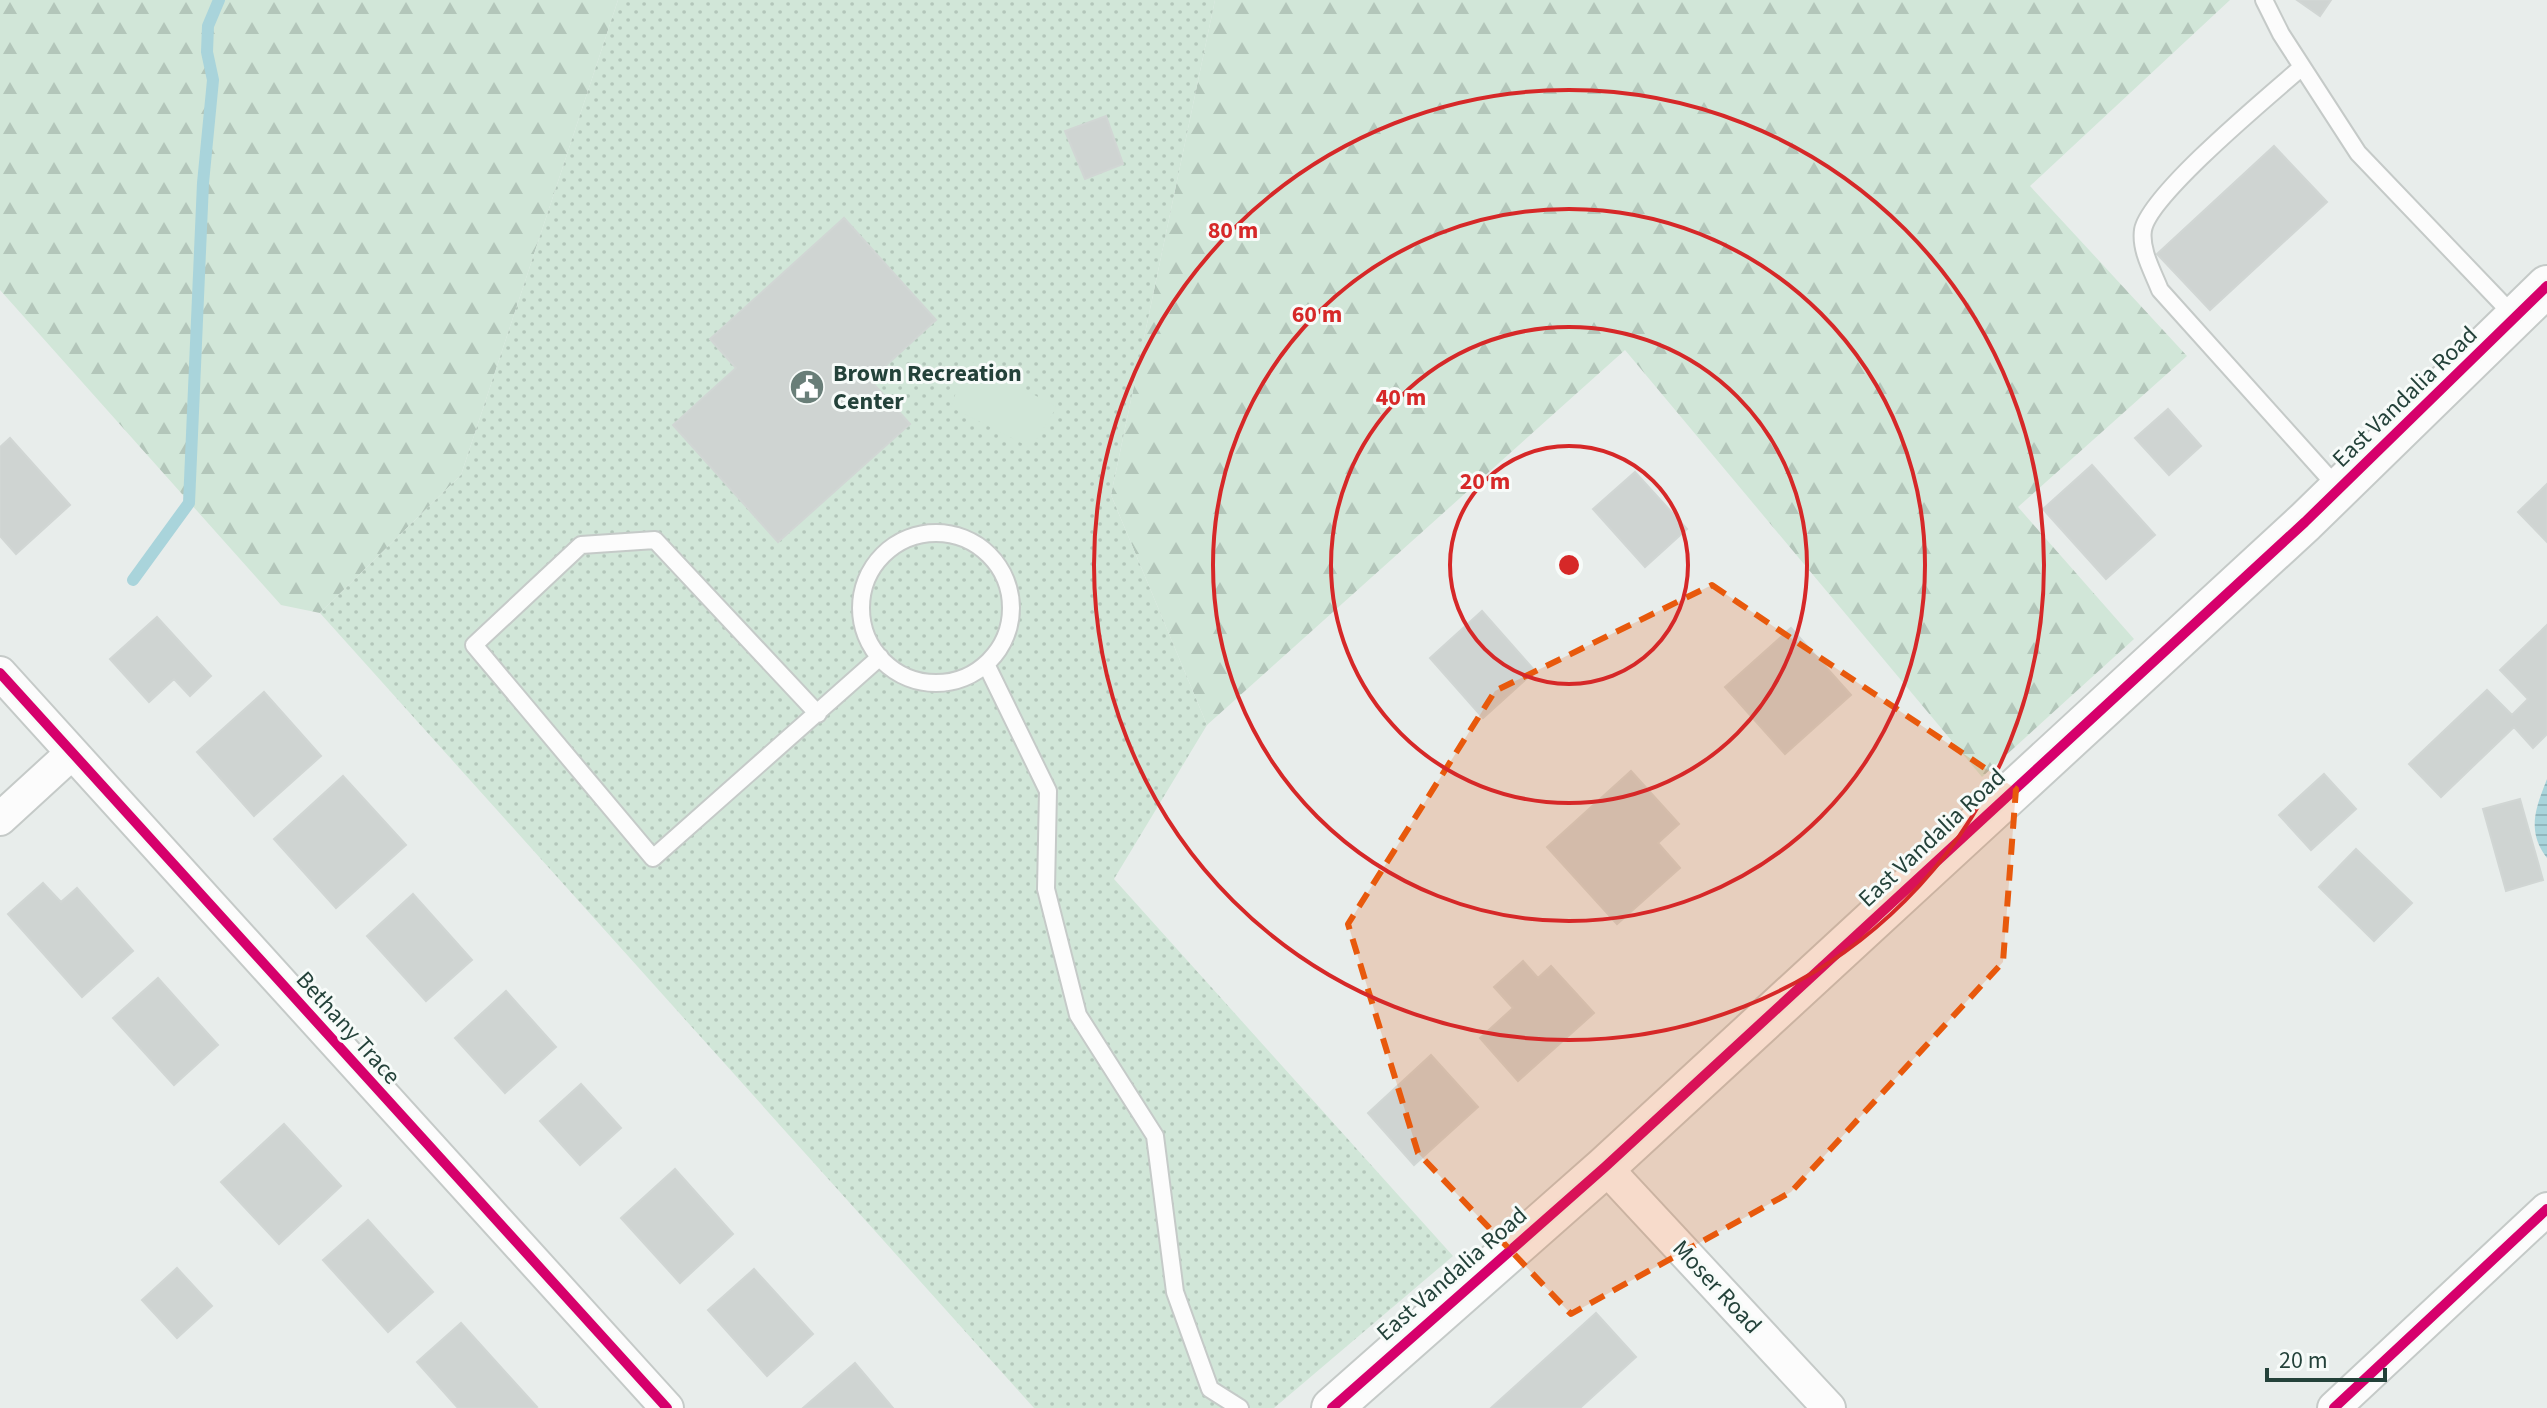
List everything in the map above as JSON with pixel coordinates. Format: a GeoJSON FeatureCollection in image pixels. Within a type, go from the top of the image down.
{"type":"FeatureCollection","features":[{"type":"Feature","properties":{"kind":"street","name":"East Vandalia Road"},"geometry":{"type":"LineString","coordinates":[[1332,1408],[1605,1167],[2339,489],[2547,286]]}},
{"type":"Feature","properties":{"kind":"street","name":"Bethany Trace"},"geometry":{"type":"LineString","coordinates":[[0,673],[667,1408]]}},
{"type":"Feature","properties":{"kind":"street"},"geometry":{"type":"LineString","coordinates":[[0,819],[72,753]]}},
{"type":"Feature","properties":{"kind":"street","name":"Moser Road"},"geometry":{"type":"LineString","coordinates":[[1605,1167],[1829,1408]]}},
{"type":"Feature","properties":{"kind":"street"},"geometry":{"type":"LineString","coordinates":[[2334,1408],[2547,1209]]}},
{"type":"Feature","properties":{"kind":"lane"},"geometry":{"type":"LineString","coordinates":[[2264,0],[2302,67],[2358,153],[2516,318]]}},
{"type":"Feature","properties":{"kind":"lane"},"geometry":{"type":"LineString","coordinates":[[2302,67],[2176,181],[2143,228],[2144,249],[2160,290],[2339,489]]}},
{"type":"Feature","properties":{"kind":"lane"},"geometry":{"type":"LineString","coordinates":[[926,532],[950,533],[973,541],[992,556],[1008,587],[1010,623],[1001,646],[986,664],[964,678],[939,683],[914,680],[891,669],[880,657],[863,627],[861,602],[867,577],[881,556],[902,541],[926,532]]}},
{"type":"Feature","properties":{"kind":"lane"},"geometry":{"type":"LineString","coordinates":[[818,714],[655,540],[581,545],[474,645],[653,858],[818,714],[880,657]]}},
{"type":"Feature","properties":{"kind":"lane"},"geometry":{"type":"LineString","coordinates":[[986,664],[1048,791],[1046,889],[1078,1015],[1155,1136],[1175,1292],[1210,1389],[1240,1408]]}},
{"type":"Feature","properties":{"kind":"highlighted area"},"geometry":{"type":"Polygon","coordinates":[[[1712,585],[2016,789],[2003,962],[1791,1192],[1571,1314],[1418,1153],[1348,924],[1495,691],[1712,585]]]}},
{"type":"Feature","properties":{"kind":"green space"},"geometry":{"type":"Polygon","coordinates":[[[0,0],[618,0],[461,475],[320,613],[281,605],[0,290],[0,0]]]}},
{"type":"Feature","properties":{"kind":"green space"},"geometry":{"type":"Polygon","coordinates":[[[618,0],[1215,0],[1111,495],[1207,725],[1114,879],[1453,1256],[1274,1408],[1034,1408],[320,613],[461,475],[618,0]]]}},
{"type":"Feature","properties":{"kind":"green space"},"geometry":{"type":"Polygon","coordinates":[[[1215,0],[2230,0],[2030,186],[2187,356],[2018,507],[2134,639],[1982,777],[1625,350],[1207,725],[1111,495],[1215,0]]]}},
{"type":"Feature","properties":{"kind":"green space"},"geometry":{"type":"Polygon","coordinates":[[[967,359],[1057,407],[1031,448],[951,407],[967,359]]]}},
{"type":"Feature","properties":{"kind":"water"},"geometry":{"type":"Polygon","coordinates":[[[2547,779],[2547,858],[2537,838],[2535,819],[2547,779]]]}},
{"type":"Feature","properties":{"kind":"building"},"geometry":{"type":"Polygon","coordinates":[[[2297,0],[2331,0],[2320,16],[2297,0]]]}},
{"type":"Feature","properties":{"kind":"building"},"geometry":{"type":"Polygon","coordinates":[[[1106,116],[1123,164],[1085,179],[1065,131],[1106,116]]]}},
{"type":"Feature","properties":{"kind":"building"},"geometry":{"type":"Polygon","coordinates":[[[2274,146],[2327,202],[2210,310],[2157,254],[2274,146]]]}},
{"type":"Feature","properties":{"kind":"building"},"geometry":{"type":"Polygon","coordinates":[[[844,218],[936,320],[870,380],[910,424],[778,542],[673,425],[736,368],[710,339],[844,218]]]}},
{"type":"Feature","properties":{"kind":"building"},"geometry":{"type":"Polygon","coordinates":[[[2168,409],[2201,446],[2169,475],[2135,438],[2168,409]]]}},
{"type":"Feature","properties":{"kind":"building"},"geometry":{"type":"Polygon","coordinates":[[[10,438],[70,505],[16,554],[0,536],[0,447],[10,438]]]}},
{"type":"Feature","properties":{"kind":"building"},"geometry":{"type":"Polygon","coordinates":[[[2092,465],[2155,535],[2106,579],[2043,509],[2092,465]]]}},
{"type":"Feature","properties":{"kind":"building"},"geometry":{"type":"Polygon","coordinates":[[[1635,472],[1687,529],[1645,567],[1593,509],[1635,472]]]}},
{"type":"Feature","properties":{"kind":"building"},"geometry":{"type":"Polygon","coordinates":[[[2547,484],[2547,542],[2518,512],[2547,484]]]}},
{"type":"Feature","properties":{"kind":"building"},"geometry":{"type":"Polygon","coordinates":[[[1482,611],[1535,671],[1483,718],[1430,658],[1482,611]]]}},
{"type":"Feature","properties":{"kind":"building"},"geometry":{"type":"Polygon","coordinates":[[[157,617],[211,676],[190,696],[174,679],[149,702],[110,659],[157,617]]]}},
{"type":"Feature","properties":{"kind":"building"},"geometry":{"type":"Polygon","coordinates":[[[2547,625],[2547,734],[2533,748],[2514,727],[2441,797],[2409,764],[2487,690],[2512,715],[2528,699],[2500,670],[2547,625]]]}},
{"type":"Feature","properties":{"kind":"building"},"geometry":{"type":"Polygon","coordinates":[[[1791,628],[1851,695],[1785,754],[1725,687],[1791,628]]]}},
{"type":"Feature","properties":{"kind":"building"},"geometry":{"type":"Polygon","coordinates":[[[264,692],[321,756],[254,816],[197,752],[264,692]]]}},
{"type":"Feature","properties":{"kind":"building"},"geometry":{"type":"Polygon","coordinates":[[[1631,771],[1679,824],[1658,843],[1680,868],[1617,924],[1547,847],[1631,771]]]}},
{"type":"Feature","properties":{"kind":"building"},"geometry":{"type":"Polygon","coordinates":[[[2324,774],[2356,809],[2311,850],[2279,815],[2324,774]]]}},
{"type":"Feature","properties":{"kind":"building"},"geometry":{"type":"Polygon","coordinates":[[[343,776],[406,845],[336,908],[274,839],[343,776]]]}},
{"type":"Feature","properties":{"kind":"building"},"geometry":{"type":"Polygon","coordinates":[[[2520,799],[2543,880],[2506,891],[2483,809],[2520,799]]]}},
{"type":"Feature","properties":{"kind":"building"},"geometry":{"type":"Polygon","coordinates":[[[2356,849],[2412,903],[2374,941],[2319,887],[2356,849]]]}},
{"type":"Feature","properties":{"kind":"building"},"geometry":{"type":"Polygon","coordinates":[[[43,883],[61,902],[77,888],[133,951],[82,997],[8,914],[43,883]]]}},
{"type":"Feature","properties":{"kind":"building"},"geometry":{"type":"Polygon","coordinates":[[[413,894],[472,960],[426,1001],[367,936],[413,894]]]}},
{"type":"Feature","properties":{"kind":"building"},"geometry":{"type":"Polygon","coordinates":[[[1523,961],[1538,978],[1551,966],[1594,1013],[1518,1081],[1480,1038],[1513,1008],[1494,987],[1523,961]]]}},
{"type":"Feature","properties":{"kind":"building"},"geometry":{"type":"Polygon","coordinates":[[[158,978],[218,1045],[174,1085],[113,1018],[158,978]]]}},
{"type":"Feature","properties":{"kind":"building"},"geometry":{"type":"Polygon","coordinates":[[[506,991],[556,1047],[505,1093],[455,1038],[506,991]]]}},
{"type":"Feature","properties":{"kind":"building"},"geometry":{"type":"Polygon","coordinates":[[[1431,1055],[1478,1107],[1414,1165],[1368,1113],[1431,1055]]]}},
{"type":"Feature","properties":{"kind":"building"},"geometry":{"type":"Polygon","coordinates":[[[581,1084],[621,1128],[580,1165],[540,1121],[581,1084]]]}},
{"type":"Feature","properties":{"kind":"building"},"geometry":{"type":"Polygon","coordinates":[[[284,1124],[341,1186],[279,1244],[221,1182],[284,1124]]]}},
{"type":"Feature","properties":{"kind":"building"},"geometry":{"type":"Polygon","coordinates":[[[675,1169],[733,1234],[680,1283],[621,1218],[675,1169]]]}},
{"type":"Feature","properties":{"kind":"building"},"geometry":{"type":"Polygon","coordinates":[[[368,1220],[433,1292],[388,1332],[323,1260],[368,1220]]]}},
{"type":"Feature","properties":{"kind":"building"},"geometry":{"type":"Polygon","coordinates":[[[177,1268],[212,1306],[177,1338],[142,1300],[177,1268]]]}},
{"type":"Feature","properties":{"kind":"building"},"geometry":{"type":"Polygon","coordinates":[[[754,1269],[813,1334],[767,1376],[708,1310],[754,1269]]]}},
{"type":"Feature","properties":{"kind":"building"},"geometry":{"type":"Polygon","coordinates":[[[1596,1313],[1636,1357],[1580,1408],[1491,1408],[1596,1313]]]}},
{"type":"Feature","properties":{"kind":"building"},"geometry":{"type":"Polygon","coordinates":[[[461,1323],[537,1407],[458,1408],[417,1362],[461,1323]]]}},
{"type":"Feature","properties":{"kind":"building"},"geometry":{"type":"Polygon","coordinates":[[[855,1363],[893,1408],[803,1408],[855,1363]]]}},
{"type":"Feature","properties":{"kind":"waterway"},"geometry":{"type":"LineString","coordinates":[[133,580],[189,503],[203,183],[213,80],[207,52],[208,26],[219,0]]}},
{"type":"Feature","properties":{"kind":"cycle path"},"geometry":{"type":"LineString","coordinates":[[1332,1408],[1605,1167],[2305,522],[2547,286]]}},
{"type":"Feature","properties":{"kind":"cycle path"},"geometry":{"type":"LineString","coordinates":[[0,673],[667,1408]]}},
{"type":"Feature","properties":{"kind":"cycle path"},"geometry":{"type":"LineString","coordinates":[[2334,1408],[2547,1209]]}},
{"type":"Feature","properties":{"kind":"place","name":"Brown Recreation Center"},"geometry":{"type":"Point","coordinates":[807,387]}}]}
